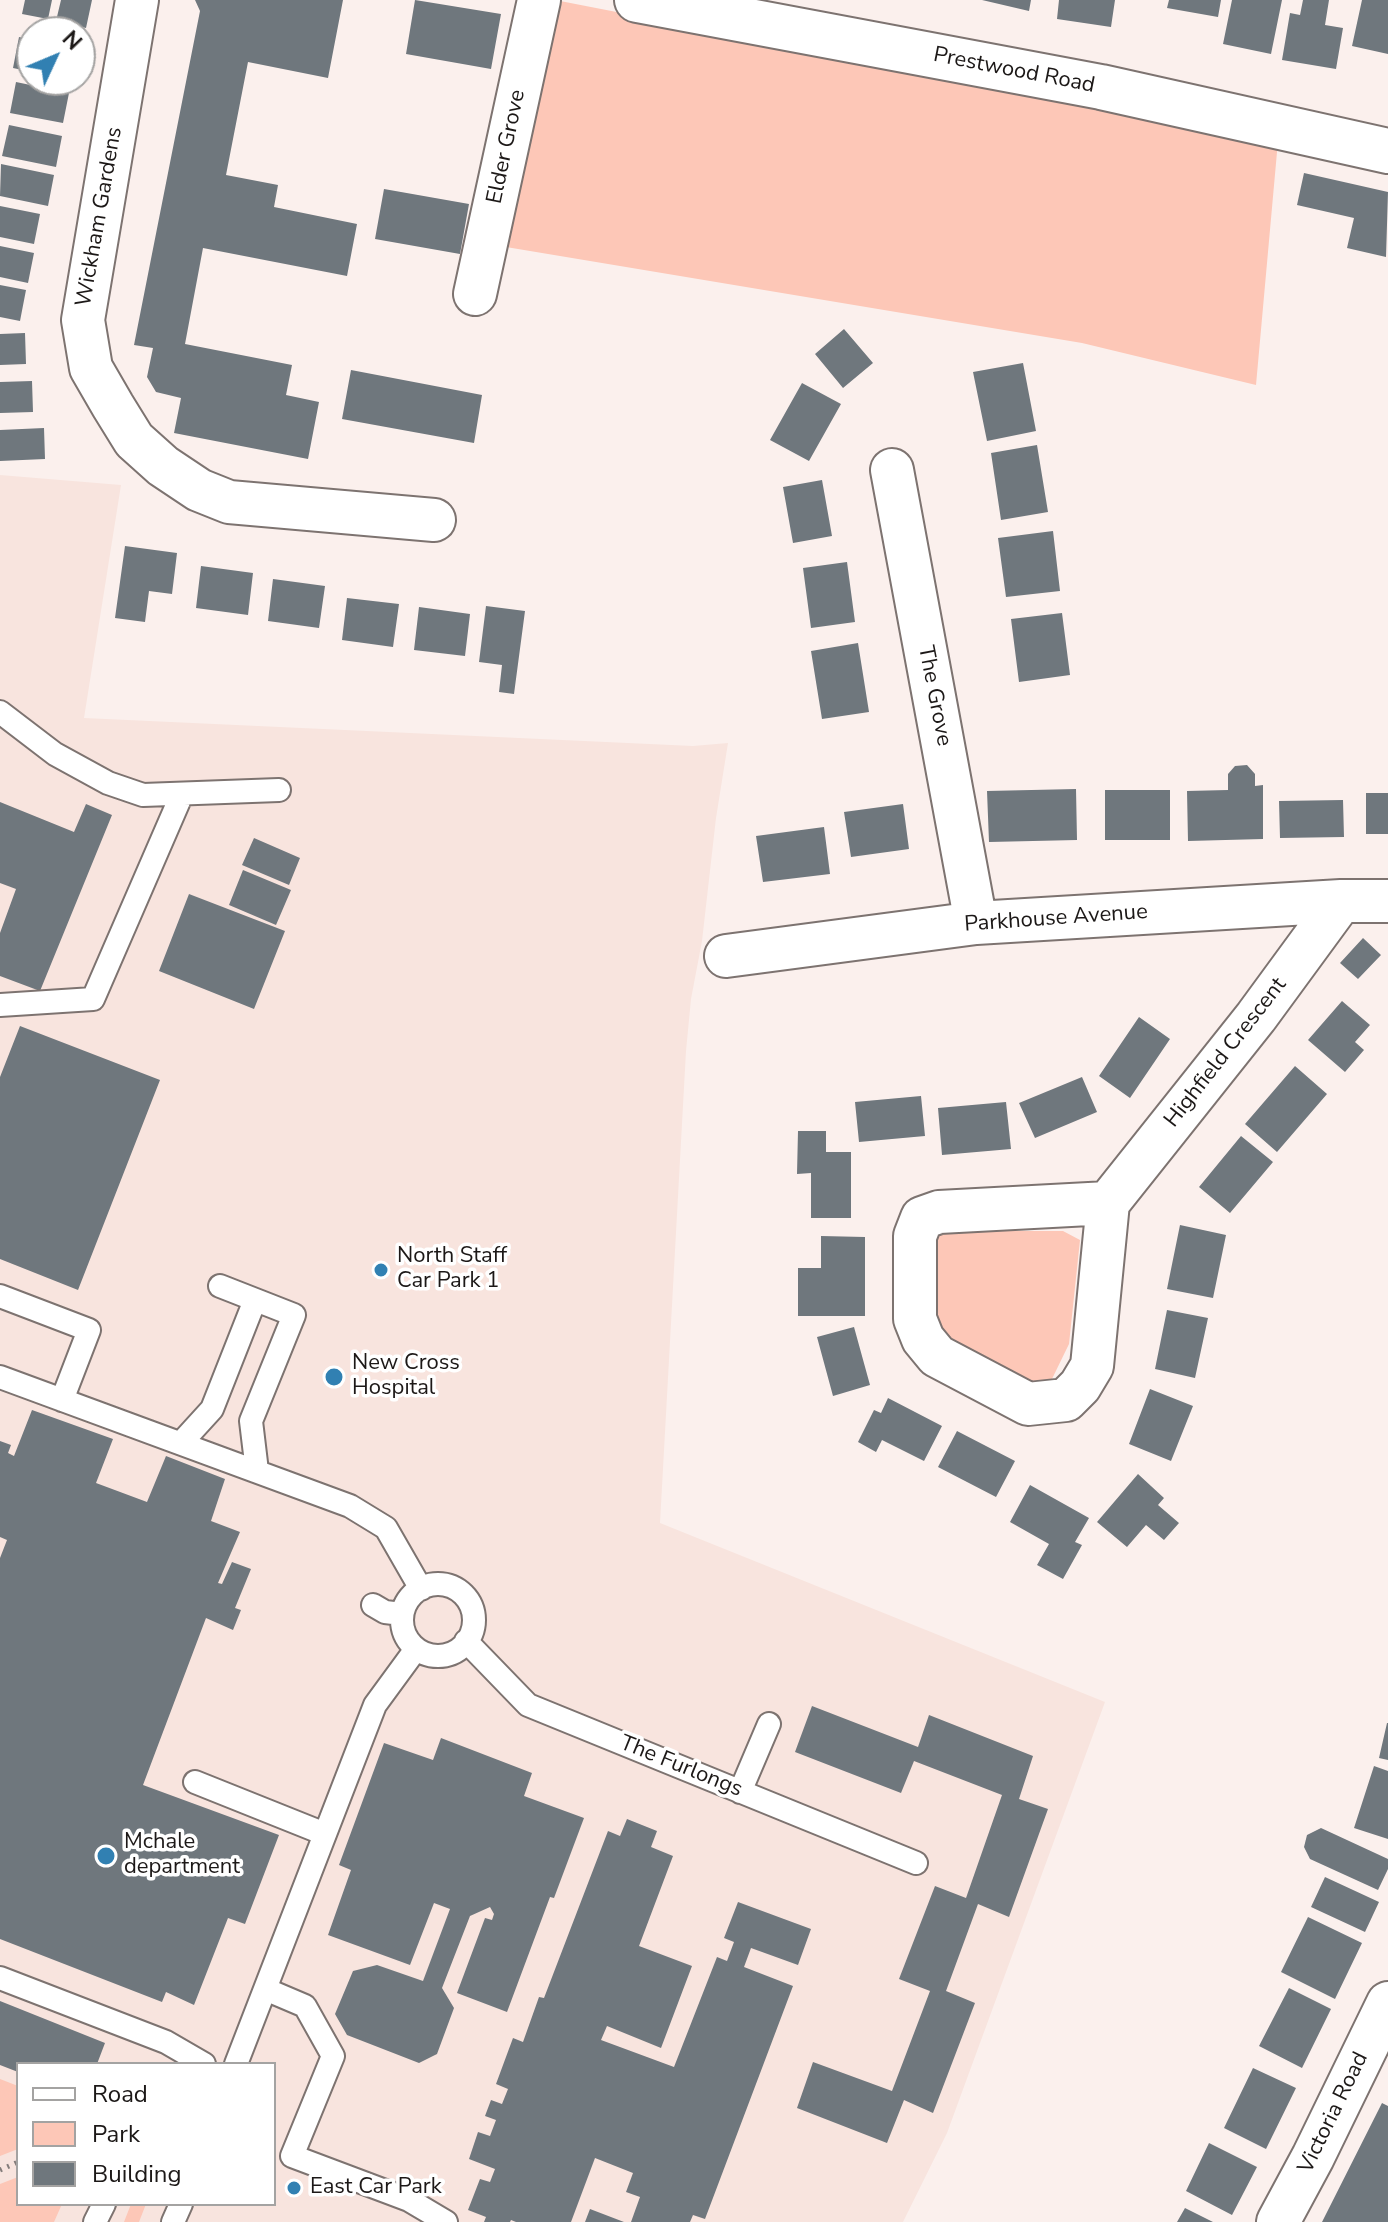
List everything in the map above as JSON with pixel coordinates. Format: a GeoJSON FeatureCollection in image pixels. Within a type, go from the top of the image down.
{"type":"FeatureCollection","features":[{"type":"Feature","properties":{"kind":"street","name":"Wickham Gardens"},"geometry":{"type":"LineString","coordinates":[[137,0],[83,320],[91,368],[134,440],[163,466],[199,490],[229,502],[434,520]]}},
{"type":"Feature","properties":{"kind":"street","name":"Elder Grove"},"geometry":{"type":"LineString","coordinates":[[475,294],[539,0]]}},
{"type":"Feature","properties":{"kind":"street","name":"Prestwood Road"},"geometry":{"type":"LineString","coordinates":[[637,0],[1101,87],[1388,151]]}},
{"type":"Feature","properties":{"kind":"street","name":"The Grove"},"geometry":{"type":"LineString","coordinates":[[892,470],[976,923]]}},
{"type":"Feature","properties":{"kind":"street","name":"Parkhouse Avenue"},"geometry":{"type":"LineString","coordinates":[[726,956],[976,923],[1341,901],[1388,901]]}},
{"type":"Feature","properties":{"kind":"street","name":"Highfield Crescent"},"geometry":{"type":"LineString","coordinates":[[1108,1203],[1256,1017],[1341,901]]}},
{"type":"Feature","properties":{"kind":"street"},"geometry":{"type":"LineString","coordinates":[[1108,1203],[1092,1366],[1080,1386],[1066,1400],[1028,1404],[937,1356],[923,1339],[915,1319],[915,1236],[922,1218],[939,1212],[1108,1203]]}},
{"type":"Feature","properties":{"kind":"street","name":"Victoria Road"},"geometry":{"type":"LineString","coordinates":[[1278,2222],[1388,2003]]}},
{"type":"Feature","properties":{"kind":"lane"},"geometry":{"type":"LineString","coordinates":[[0,712],[55,754],[108,783],[143,795],[279,790]]}},
{"type":"Feature","properties":{"kind":"lane"},"geometry":{"type":"LineString","coordinates":[[0,1005],[93,999],[182,794]]}},
{"type":"Feature","properties":{"kind":"lane"},"geometry":{"type":"LineString","coordinates":[[220,1286],[294,1315],[251,1421],[257,1471]]}},
{"type":"Feature","properties":{"kind":"lane"},"geometry":{"type":"LineString","coordinates":[[0,1296],[89,1330],[62,1400]]}},
{"type":"Feature","properties":{"kind":"lane"},"geometry":{"type":"LineString","coordinates":[[181,1443],[212,1409],[255,1300]]}},
{"type":"Feature","properties":{"kind":"lane"},"geometry":{"type":"LineString","coordinates":[[0,1377],[350,1506],[386,1528],[421,1589]]}},
{"type":"Feature","properties":{"kind":"lane"},"geometry":{"type":"LineString","coordinates":[[439,1584],[461,1592],[473,1613],[473,1626],[466,1641],[451,1654],[439,1657],[426,1655],[416,1649],[403,1630],[402,1614],[409,1598],[421,1589],[439,1584]]}},
{"type":"Feature","properties":{"kind":"lane"},"geometry":{"type":"LineString","coordinates":[[373,1605],[385,1612],[402,1614]]}},
{"type":"Feature","properties":{"kind":"lane","name":"The Furlongs"},"geometry":{"type":"LineString","coordinates":[[466,1641],[528,1705],[916,1863]]}},
{"type":"Feature","properties":{"kind":"lane"},"geometry":{"type":"LineString","coordinates":[[237,2062],[375,1705],[416,1649]]}},
{"type":"Feature","properties":{"kind":"lane"},"geometry":{"type":"LineString","coordinates":[[740,1792],[769,1724]]}},
{"type":"Feature","properties":{"kind":"lane"},"geometry":{"type":"LineString","coordinates":[[195,1782],[325,1834]]}},
{"type":"Feature","properties":{"kind":"lane"},"geometry":{"type":"LineString","coordinates":[[0,1978],[166,2042],[201,2062]]}},
{"type":"Feature","properties":{"kind":"lane"},"geometry":{"type":"LineString","coordinates":[[265,1989],[305,2006],[333,2056],[292,2156],[409,2200],[446,2222]]}},
{"type":"Feature","properties":{"kind":"shaded area","name":"New Cross Hospital"},"geometry":{"type":"Polygon","coordinates":[[[0,475],[121,485],[84,718],[693,746],[728,743],[686,1051],[660,1523],[1105,1702],[947,2133],[903,2222],[0,2222],[0,475]]]}},
{"type":"Feature","properties":{"kind":"green space"},"geometry":{"type":"Polygon","coordinates":[[[555,0],[1278,141],[1256,385],[1082,343],[506,247],[555,0]]]}},
{"type":"Feature","properties":{"kind":"green space"},"geometry":{"type":"Polygon","coordinates":[[[955,1231],[1063,1231],[1080,1240],[1069,1344],[1051,1381],[1021,1383],[979,1366],[933,1327],[931,1238],[955,1231]]]}},
{"type":"Feature","properties":{"kind":"green space"},"geometry":{"type":"Polygon","coordinates":[[[0,2079],[16,2085],[16,2150],[0,2156],[0,2079]]]}},
{"type":"Feature","properties":{"kind":"green space"},"geometry":{"type":"Polygon","coordinates":[[[16,2178],[16,2206],[61,2206],[54,2222],[0,2222],[0,2184],[16,2178]]]}},
{"type":"Feature","properties":{"kind":"green space"},"geometry":{"type":"Polygon","coordinates":[[[130,2206],[145,2206],[139,2222],[124,2222],[130,2206]]]}},
{"type":"Feature","properties":{"kind":"building"},"geometry":{"type":"Polygon","coordinates":[[[25,0],[52,0],[49,16],[22,14],[25,0]]]}},
{"type":"Feature","properties":{"kind":"building"},"geometry":{"type":"Polygon","coordinates":[[[61,0],[92,0],[89,16],[57,16],[61,0]]]}},
{"type":"Feature","properties":{"kind":"building"},"geometry":{"type":"Polygon","coordinates":[[[195,0],[343,0],[328,78],[248,62],[226,175],[278,185],[274,207],[357,224],[347,276],[203,248],[185,344],[292,365],[286,395],[319,402],[308,459],[174,433],[181,398],[156,392],[147,377],[153,348],[134,345],[200,11],[195,0]]]}},
{"type":"Feature","properties":{"kind":"building"},"geometry":{"type":"Polygon","coordinates":[[[415,0],[501,14],[491,69],[406,54],[415,0]]]}},
{"type":"Feature","properties":{"kind":"building"},"geometry":{"type":"Polygon","coordinates":[[[982,0],[1031,0],[1029,11],[982,0]]]}},
{"type":"Feature","properties":{"kind":"building"},"geometry":{"type":"Polygon","coordinates":[[[1059,0],[1115,0],[1111,27],[1057,19],[1059,0]]]}},
{"type":"Feature","properties":{"kind":"building"},"geometry":{"type":"Polygon","coordinates":[[[1169,0],[1221,0],[1218,17],[1167,8],[1169,0]]]}},
{"type":"Feature","properties":{"kind":"building"},"geometry":{"type":"Polygon","coordinates":[[[1232,0],[1282,0],[1271,54],[1223,44],[1232,0]]]}},
{"type":"Feature","properties":{"kind":"building"},"geometry":{"type":"Polygon","coordinates":[[[1303,0],[1329,0],[1325,25],[1343,28],[1336,69],[1282,60],[1290,13],[1300,15],[1303,0]]]}},
{"type":"Feature","properties":{"kind":"building"},"geometry":{"type":"Polygon","coordinates":[[[1362,0],[1388,0],[1388,54],[1352,46],[1362,0]]]}},
{"type":"Feature","properties":{"kind":"building"},"geometry":{"type":"Polygon","coordinates":[[[16,82],[16,96],[68,96],[63,123],[10,113],[16,82]]]}},
{"type":"Feature","properties":{"kind":"building"},"geometry":{"type":"Polygon","coordinates":[[[9,125],[62,136],[56,167],[2,156],[9,125]]]}},
{"type":"Feature","properties":{"kind":"building"},"geometry":{"type":"Polygon","coordinates":[[[1,164],[54,175],[48,206],[0,196],[1,164]]]}},
{"type":"Feature","properties":{"kind":"building"},"geometry":{"type":"Polygon","coordinates":[[[1304,173],[1388,192],[1386,257],[1347,248],[1354,218],[1297,205],[1304,173]]]}},
{"type":"Feature","properties":{"kind":"building"},"geometry":{"type":"Polygon","coordinates":[[[384,189],[469,204],[460,254],[375,239],[384,189]]]}},
{"type":"Feature","properties":{"kind":"building"},"geometry":{"type":"Polygon","coordinates":[[[0,206],[40,214],[34,244],[0,237],[0,206]]]}},
{"type":"Feature","properties":{"kind":"building"},"geometry":{"type":"Polygon","coordinates":[[[0,246],[34,253],[28,283],[0,277],[0,246]]]}},
{"type":"Feature","properties":{"kind":"building"},"geometry":{"type":"Polygon","coordinates":[[[0,285],[26,290],[20,321],[0,317],[0,285]]]}},
{"type":"Feature","properties":{"kind":"building"},"geometry":{"type":"Polygon","coordinates":[[[844,329],[873,363],[843,388],[815,354],[844,329]]]}},
{"type":"Feature","properties":{"kind":"building"},"geometry":{"type":"Polygon","coordinates":[[[25,333],[26,364],[0,365],[0,334],[25,333]]]}},
{"type":"Feature","properties":{"kind":"building"},"geometry":{"type":"Polygon","coordinates":[[[1023,363],[1036,431],[987,441],[973,372],[1023,363]]]}},
{"type":"Feature","properties":{"kind":"building"},"geometry":{"type":"Polygon","coordinates":[[[351,370],[482,395],[474,443],[342,419],[351,370]]]}},
{"type":"Feature","properties":{"kind":"building"},"geometry":{"type":"Polygon","coordinates":[[[32,381],[33,412],[0,413],[0,382],[32,381]]]}},
{"type":"Feature","properties":{"kind":"building"},"geometry":{"type":"Polygon","coordinates":[[[802,383],[841,404],[809,461],[770,440],[802,383]]]}},
{"type":"Feature","properties":{"kind":"building"},"geometry":{"type":"Polygon","coordinates":[[[44,428],[45,459],[0,461],[0,430],[44,428]]]}},
{"type":"Feature","properties":{"kind":"building"},"geometry":{"type":"Polygon","coordinates":[[[1037,445],[1048,512],[1001,520],[991,453],[1037,445]]]}},
{"type":"Feature","properties":{"kind":"building"},"geometry":{"type":"Polygon","coordinates":[[[822,480],[832,536],[793,543],[783,487],[822,480]]]}},
{"type":"Feature","properties":{"kind":"building"},"geometry":{"type":"Polygon","coordinates":[[[1053,531],[1060,591],[1006,597],[998,538],[1053,531]]]}},
{"type":"Feature","properties":{"kind":"building"},"geometry":{"type":"Polygon","coordinates":[[[125,546],[177,553],[172,594],[149,591],[145,622],[115,618],[125,546]]]}},
{"type":"Feature","properties":{"kind":"building"},"geometry":{"type":"Polygon","coordinates":[[[847,562],[855,622],[811,628],[803,568],[847,562]]]}},
{"type":"Feature","properties":{"kind":"building"},"geometry":{"type":"Polygon","coordinates":[[[201,566],[253,573],[248,615],[196,608],[201,566]]]}},
{"type":"Feature","properties":{"kind":"building"},"geometry":{"type":"Polygon","coordinates":[[[273,579],[325,586],[319,628],[268,621],[273,579]]]}},
{"type":"Feature","properties":{"kind":"building"},"geometry":{"type":"Polygon","coordinates":[[[347,598],[399,604],[393,647],[342,640],[347,598]]]}},
{"type":"Feature","properties":{"kind":"building"},"geometry":{"type":"Polygon","coordinates":[[[486,606],[525,611],[514,694],[499,692],[502,665],[479,662],[486,606]]]}},
{"type":"Feature","properties":{"kind":"building"},"geometry":{"type":"Polygon","coordinates":[[[419,607],[470,614],[465,656],[414,650],[419,607]]]}},
{"type":"Feature","properties":{"kind":"building"},"geometry":{"type":"Polygon","coordinates":[[[1062,613],[1070,675],[1019,682],[1011,619],[1062,613]]]}},
{"type":"Feature","properties":{"kind":"building"},"geometry":{"type":"Polygon","coordinates":[[[858,643],[869,712],[822,719],[811,651],[858,643]]]}},
{"type":"Feature","properties":{"kind":"building"},"geometry":{"type":"Polygon","coordinates":[[[1247,765],[1255,774],[1255,786],[1263,785],[1263,839],[1188,841],[1187,791],[1228,790],[1228,774],[1235,766],[1247,765]]]}},
{"type":"Feature","properties":{"kind":"building"},"geometry":{"type":"Polygon","coordinates":[[[1076,789],[1077,840],[989,842],[987,791],[1076,789]]]}},
{"type":"Feature","properties":{"kind":"building"},"geometry":{"type":"Polygon","coordinates":[[[1105,790],[1170,790],[1170,840],[1105,840],[1105,790]]]}},
{"type":"Feature","properties":{"kind":"building"},"geometry":{"type":"Polygon","coordinates":[[[1366,793],[1388,793],[1388,834],[1366,834],[1366,793]]]}},
{"type":"Feature","properties":{"kind":"building"},"geometry":{"type":"Polygon","coordinates":[[[1343,800],[1344,837],[1280,838],[1279,801],[1343,800]]]}},
{"type":"Feature","properties":{"kind":"building"},"geometry":{"type":"Polygon","coordinates":[[[0,802],[74,832],[86,804],[112,815],[40,991],[0,976],[0,933],[16,889],[0,883],[0,802]]]}},
{"type":"Feature","properties":{"kind":"building"},"geometry":{"type":"Polygon","coordinates":[[[903,804],[909,849],[851,857],[844,812],[903,804]]]}},
{"type":"Feature","properties":{"kind":"building"},"geometry":{"type":"Polygon","coordinates":[[[824,827],[830,874],[763,882],[756,836],[824,827]]]}},
{"type":"Feature","properties":{"kind":"building"},"geometry":{"type":"Polygon","coordinates":[[[254,838],[300,858],[289,885],[242,865],[254,838]]]}},
{"type":"Feature","properties":{"kind":"building"},"geometry":{"type":"Polygon","coordinates":[[[243,870],[291,890],[276,925],[229,905],[243,870]]]}},
{"type":"Feature","properties":{"kind":"building"},"geometry":{"type":"Polygon","coordinates":[[[189,894],[285,931],[254,1009],[159,971],[189,894]]]}},
{"type":"Feature","properties":{"kind":"building"},"geometry":{"type":"Polygon","coordinates":[[[1363,938],[1381,955],[1358,979],[1340,963],[1363,938]]]}},
{"type":"Feature","properties":{"kind":"building"},"geometry":{"type":"Polygon","coordinates":[[[1342,1001],[1370,1025],[1355,1042],[1364,1050],[1345,1072],[1308,1040],[1342,1001]]]}},
{"type":"Feature","properties":{"kind":"building"},"geometry":{"type":"Polygon","coordinates":[[[1139,1017],[1170,1039],[1130,1098],[1099,1076],[1139,1017]]]}},
{"type":"Feature","properties":{"kind":"building"},"geometry":{"type":"Polygon","coordinates":[[[20,1026],[160,1080],[78,1290],[0,1259],[0,1077],[20,1026]]]}},
{"type":"Feature","properties":{"kind":"building"},"geometry":{"type":"Polygon","coordinates":[[[1295,1066],[1327,1094],[1277,1152],[1245,1124],[1295,1066]]]}},
{"type":"Feature","properties":{"kind":"building"},"geometry":{"type":"Polygon","coordinates":[[[1082,1077],[1097,1112],[1035,1138],[1019,1103],[1082,1077]]]}},
{"type":"Feature","properties":{"kind":"building"},"geometry":{"type":"Polygon","coordinates":[[[921,1096],[925,1136],[859,1142],[855,1102],[921,1096]]]}},
{"type":"Feature","properties":{"kind":"building"},"geometry":{"type":"Polygon","coordinates":[[[1006,1102],[1011,1149],[942,1155],[938,1108],[1006,1102]]]}},
{"type":"Feature","properties":{"kind":"building"},"geometry":{"type":"Polygon","coordinates":[[[798,1131],[826,1131],[826,1152],[851,1152],[851,1218],[811,1218],[811,1173],[797,1174],[798,1131]]]}},
{"type":"Feature","properties":{"kind":"building"},"geometry":{"type":"Polygon","coordinates":[[[1241,1136],[1273,1162],[1230,1213],[1199,1187],[1241,1136]]]}},
{"type":"Feature","properties":{"kind":"building"},"geometry":{"type":"Polygon","coordinates":[[[1180,1225],[1226,1235],[1213,1298],[1167,1289],[1180,1225]]]}},
{"type":"Feature","properties":{"kind":"building"},"geometry":{"type":"Polygon","coordinates":[[[821,1236],[865,1237],[865,1316],[798,1316],[798,1268],[821,1268],[821,1236]]]}},
{"type":"Feature","properties":{"kind":"building"},"geometry":{"type":"Polygon","coordinates":[[[1167,1310],[1208,1318],[1195,1378],[1155,1369],[1167,1310]]]}},
{"type":"Feature","properties":{"kind":"building"},"geometry":{"type":"Polygon","coordinates":[[[854,1327],[870,1385],[833,1396],[817,1337],[854,1327]]]}},
{"type":"Feature","properties":{"kind":"building"},"geometry":{"type":"Polygon","coordinates":[[[1150,1389],[1193,1406],[1171,1461],[1129,1444],[1150,1389]]]}},
{"type":"Feature","properties":{"kind":"building"},"geometry":{"type":"Polygon","coordinates":[[[888,1398],[942,1426],[924,1461],[882,1440],[876,1452],[858,1442],[874,1410],[881,1413],[888,1398]]]}},
{"type":"Feature","properties":{"kind":"building"},"geometry":{"type":"Polygon","coordinates":[[[32,1410],[113,1439],[96,1483],[147,1502],[166,1456],[225,1479],[211,1521],[240,1532],[218,1583],[222,1584],[232,1562],[251,1569],[235,1608],[241,1610],[233,1630],[206,1618],[143,1785],[279,1835],[245,1924],[228,1918],[194,2005],[166,1992],[162,2002],[0,1939],[0,1558],[7,1540],[0,1537],[0,1441],[11,1445],[8,1453],[14,1456],[32,1410]]]}},
{"type":"Feature","properties":{"kind":"building"},"geometry":{"type":"Polygon","coordinates":[[[957,1431],[1015,1461],[996,1497],[938,1467],[957,1431]]]}},
{"type":"Feature","properties":{"kind":"building"},"geometry":{"type":"Polygon","coordinates":[[[1138,1474],[1164,1498],[1158,1505],[1179,1523],[1164,1540],[1146,1525],[1127,1547],[1097,1522],[1138,1474]]]}},
{"type":"Feature","properties":{"kind":"building"},"geometry":{"type":"Polygon","coordinates":[[[1030,1485],[1089,1518],[1075,1542],[1082,1545],[1063,1579],[1037,1565],[1049,1544],[1010,1522],[1030,1485]]]}},
{"type":"Feature","properties":{"kind":"building"},"geometry":{"type":"Polygon","coordinates":[[[812,1706],[918,1747],[929,1715],[1033,1756],[1019,1799],[1048,1809],[1009,1917],[978,1904],[946,1991],[975,2003],[933,2113],[904,2100],[887,2143],[797,2108],[813,2062],[892,2091],[930,1991],[899,1979],[935,1886],[966,1898],[1002,1795],[914,1761],[901,1793],[795,1752],[812,1706]]]}},
{"type":"Feature","properties":{"kind":"building"},"geometry":{"type":"Polygon","coordinates":[[[1388,1723],[1388,1760],[1379,1758],[1388,1723]]]}},
{"type":"Feature","properties":{"kind":"building"},"geometry":{"type":"Polygon","coordinates":[[[441,1738],[532,1773],[524,1796],[584,1818],[554,1898],[550,1897],[507,2012],[457,1993],[485,1918],[492,1920],[494,1914],[490,1907],[470,1916],[442,1988],[454,2008],[437,2054],[419,2063],[347,2035],[335,2014],[353,1971],[377,1965],[423,1981],[450,1909],[434,1903],[410,1965],[328,1935],[351,1870],[339,1865],[384,1743],[433,1760],[441,1738]]]}},
{"type":"Feature","properties":{"kind":"building"},"geometry":{"type":"Polygon","coordinates":[[[1374,1766],[1388,1771],[1388,1839],[1354,1828],[1374,1766]]]}},
{"type":"Feature","properties":{"kind":"building"},"geometry":{"type":"Polygon","coordinates":[[[627,1819],[657,1831],[651,1847],[673,1856],[639,1946],[692,1966],[661,2048],[607,2026],[601,2040],[674,2067],[717,1957],[727,1961],[734,1942],[724,1938],[738,1902],[811,1929],[798,1965],[751,1948],[744,1967],[793,1986],[705,2219],[693,2215],[690,2222],[631,2222],[640,2197],[626,2192],[633,2173],[595,2158],[571,2222],[484,2222],[486,2217],[468,2210],[480,2179],[490,2182],[495,2169],[469,2159],[478,2132],[490,2136],[496,2120],[485,2116],[491,2100],[502,2104],[508,2089],[496,2084],[513,2038],[523,2042],[539,1997],[544,1998],[608,1831],[620,1836],[627,1819]]]}},
{"type":"Feature","properties":{"kind":"building"},"geometry":{"type":"Polygon","coordinates":[[[1321,1828],[1388,1859],[1388,1869],[1378,1890],[1310,1859],[1304,1847],[1307,1835],[1321,1828]]]}},
{"type":"Feature","properties":{"kind":"building"},"geometry":{"type":"Polygon","coordinates":[[[1325,1877],[1379,1902],[1365,1932],[1311,1907],[1325,1877]]]}},
{"type":"Feature","properties":{"kind":"building"},"geometry":{"type":"Polygon","coordinates":[[[1308,1917],[1362,1943],[1335,1999],[1281,1972],[1308,1917]]]}},
{"type":"Feature","properties":{"kind":"building"},"geometry":{"type":"Polygon","coordinates":[[[1289,1988],[1331,2009],[1302,2068],[1259,2046],[1289,1988]]]}},
{"type":"Feature","properties":{"kind":"building"},"geometry":{"type":"Polygon","coordinates":[[[0,2001],[105,2043],[98,2062],[16,2062],[16,2071],[0,2065],[0,2001]]]}},
{"type":"Feature","properties":{"kind":"building"},"geometry":{"type":"Polygon","coordinates":[[[1253,2068],[1296,2088],[1266,2149],[1224,2128],[1253,2068]]]}},
{"type":"Feature","properties":{"kind":"building"},"geometry":{"type":"Polygon","coordinates":[[[1382,2103],[1388,2106],[1388,2222],[1322,2222],[1382,2103]]]}},
{"type":"Feature","properties":{"kind":"building"},"geometry":{"type":"Polygon","coordinates":[[[1209,2143],[1257,2167],[1232,2215],[1186,2191],[1209,2143]]]}},
{"type":"Feature","properties":{"kind":"building"},"geometry":{"type":"Polygon","coordinates":[[[1185,2208],[1213,2222],[1177,2222],[1185,2208]]]}},
{"type":"Feature","properties":{"kind":"building"},"geometry":{"type":"Polygon","coordinates":[[[590,2209],[624,2222],[585,2222],[590,2209]]]}},
{"type":"Feature","properties":{"kind":"place","name":"North Staff Car Park 1"},"geometry":{"type":"Point","coordinates":[381,1270]}},
{"type":"Feature","properties":{"kind":"place","name":"New Cross Hospital"},"geometry":{"type":"Point","coordinates":[334,1377]}},
{"type":"Feature","properties":{"kind":"place","name":"Mchale department"},"geometry":{"type":"Point","coordinates":[106,1856]}},
{"type":"Feature","properties":{"kind":"place","name":"East Car Park"},"geometry":{"type":"Point","coordinates":[294,2188]}}]}
